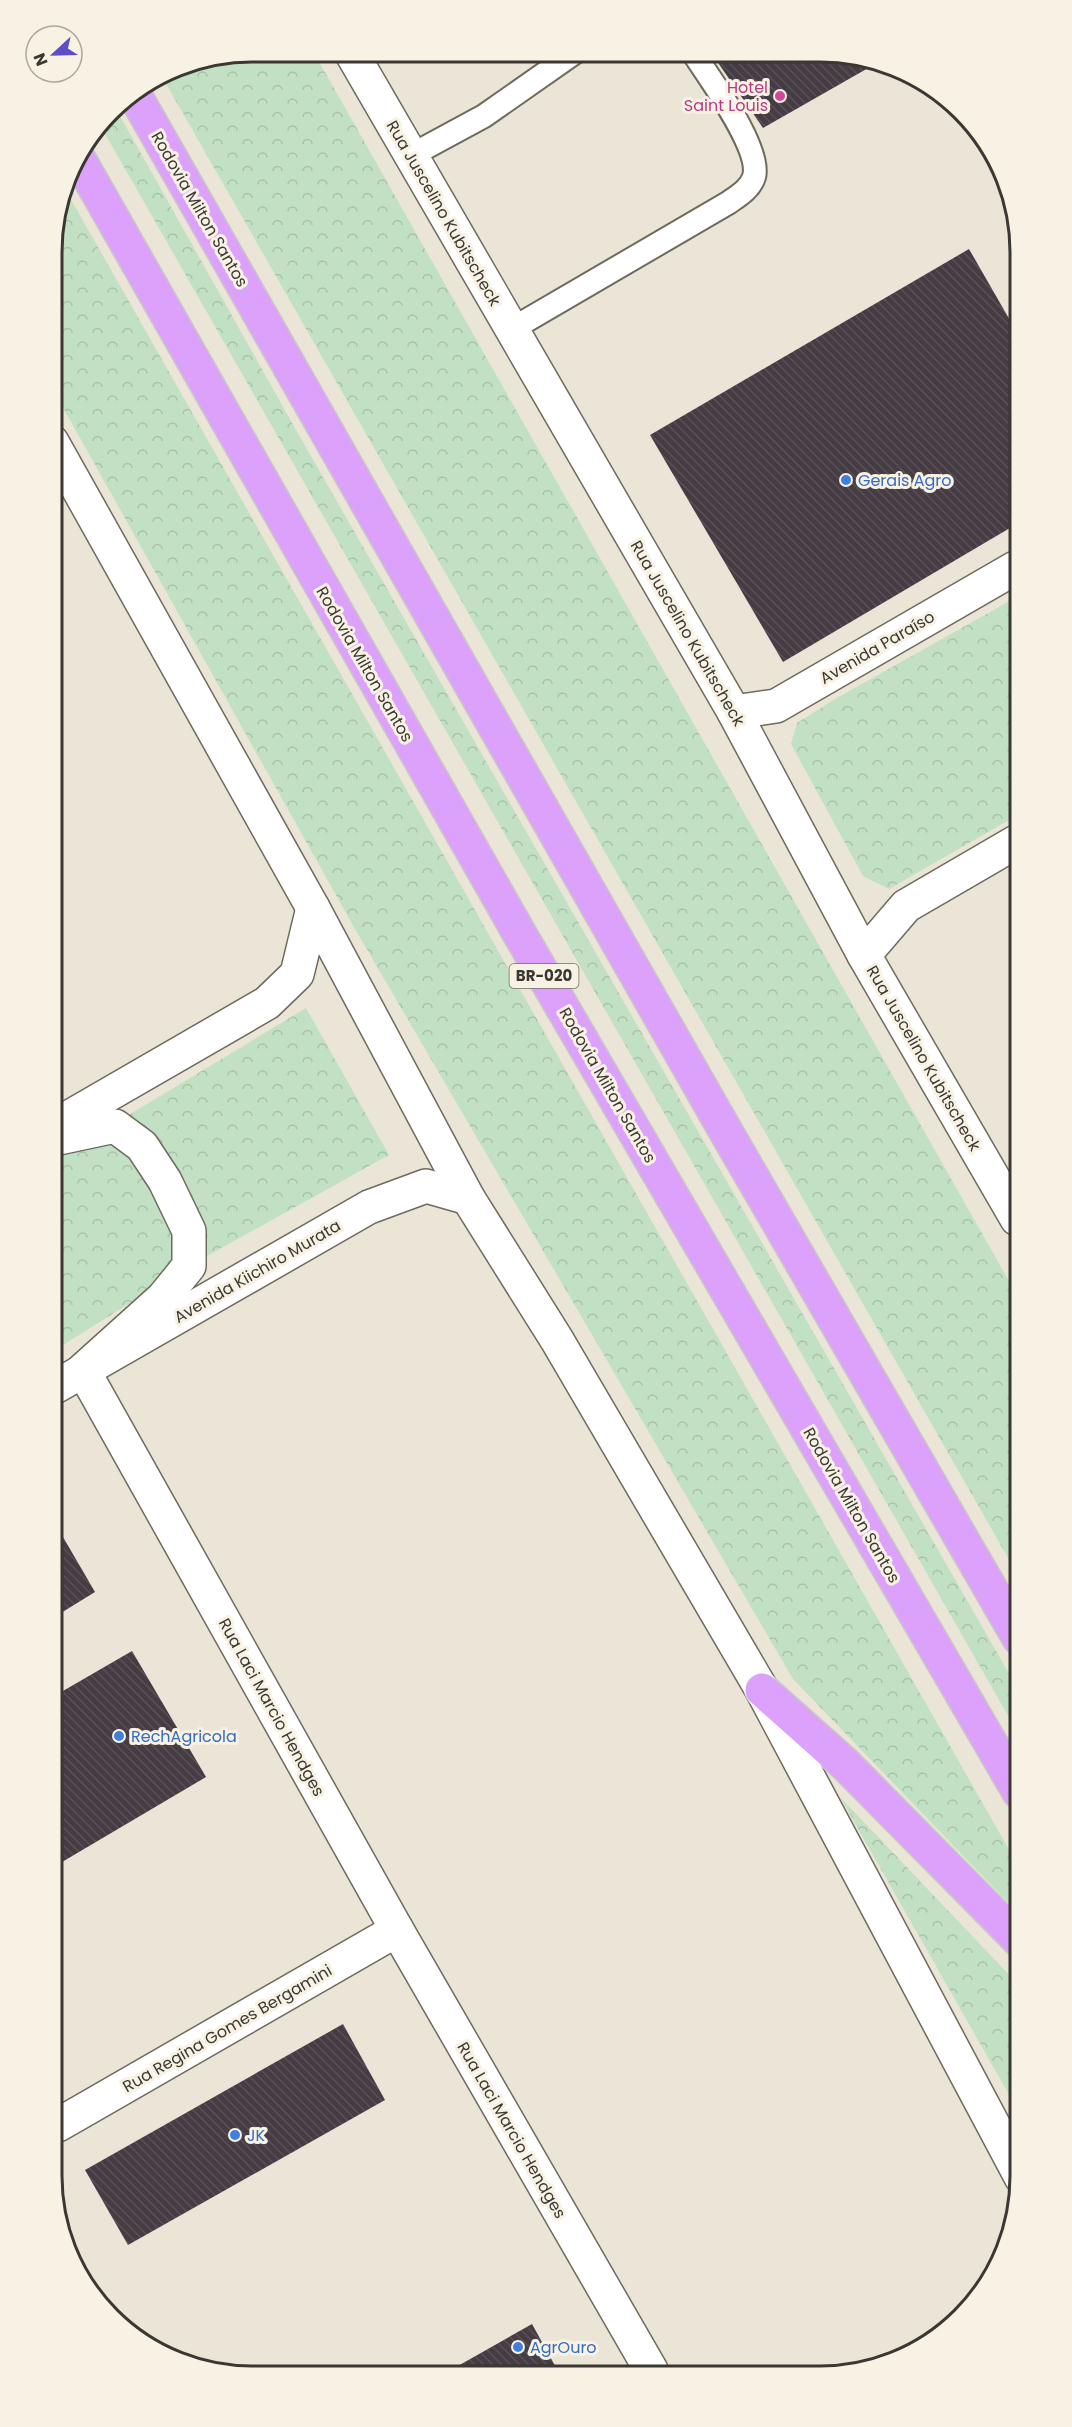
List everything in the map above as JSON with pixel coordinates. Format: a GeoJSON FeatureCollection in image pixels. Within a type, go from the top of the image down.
{"type":"FeatureCollection","features":[{"type":"Feature","properties":{"kind":"highway","name":"Rodovia Milton Santos"},"geometry":{"type":"LineString","coordinates":[[138,99],[725,1130],[1010,1622]]}},
{"type":"Feature","properties":{"kind":"highway","name":"Rodovia Milton Santos"},"geometry":{"type":"LineString","coordinates":[[82,165],[522,938],[1010,1777]]}},
{"type":"Feature","properties":{"kind":"highway"},"geometry":{"type":"LineString","coordinates":[[762,1690],[845,1764],[1010,1931]]}},
{"type":"Feature","properties":{"kind":"main road","name":"Rua Juscelino Kubitscheck"},"geometry":{"type":"LineString","coordinates":[[357,62],[734,712],[864,955],[1010,1207]]}},
{"type":"Feature","properties":{"kind":"main road"},"geometry":{"type":"LineString","coordinates":[[62,460],[313,908],[468,1198],[557,1340],[762,1690],[1010,2156]]}},
{"type":"Feature","properties":{"kind":"main road","name":"Avenida Paraíso"},"geometry":{"type":"LineString","coordinates":[[734,712],[776,706],[1010,571]]}},
{"type":"Feature","properties":{"kind":"main road"},"geometry":{"type":"LineString","coordinates":[[864,955],[906,906],[1010,845]]}},
{"type":"Feature","properties":{"kind":"main road"},"geometry":{"type":"LineString","coordinates":[[62,1121],[267,1003],[297,974],[313,908]]}},
{"type":"Feature","properties":{"kind":"main road"},"geometry":{"type":"LineString","coordinates":[[62,1137],[115,1125],[142,1146],[165,1180],[189,1231],[189,1266],[163,1298],[83,1370]]}},
{"type":"Feature","properties":{"kind":"main road","name":"Avenida Kiichiro Murata"},"geometry":{"type":"LineString","coordinates":[[62,1383],[369,1207],[426,1186],[468,1198]]}},
{"type":"Feature","properties":{"kind":"main road","name":"Rua Laci Marcio Hendges"},"geometry":{"type":"LineString","coordinates":[[83,1370],[397,1930],[649,2366]]}},
{"type":"Feature","properties":{"kind":"main road","name":"Rua Regina Gomes Bergamini"},"geometry":{"type":"LineString","coordinates":[[62,2123],[397,1930]]}},
{"type":"Feature","properties":{"kind":"lane"},"geometry":{"type":"LineString","coordinates":[[410,156],[484,116],[561,62]]}},
{"type":"Feature","properties":{"kind":"lane"},"geometry":{"type":"LineString","coordinates":[[512,329],[728,203],[751,184],[755,165],[751,149],[739,125],[699,62]]}},
{"type":"Feature","properties":{"kind":"green space"},"geometry":{"type":"Polygon","coordinates":[[[239,62],[319,62],[1010,1283],[1010,1561],[165,83],[214,65],[239,62]]]}},
{"type":"Feature","properties":{"kind":"green space"},"geometry":{"type":"Polygon","coordinates":[[[120,115],[296,430],[1010,1675],[1010,1719],[104,132],[120,115]]]}},
{"type":"Feature","properties":{"kind":"green space"},"geometry":{"type":"Polygon","coordinates":[[[70,197],[1010,1851],[1010,1905],[793,1679],[355,929],[62,406],[62,239],[70,197]]]}},
{"type":"Feature","properties":{"kind":"green space"},"geometry":{"type":"Polygon","coordinates":[[[1010,601],[1010,819],[889,889],[863,876],[791,744],[797,723],[835,699],[1010,601]]]}},
{"type":"Feature","properties":{"kind":"green space"},"geometry":{"type":"Polygon","coordinates":[[[306,1008],[389,1155],[189,1266],[62,1346],[62,1155],[306,1008]]]}},
{"type":"Feature","properties":{"kind":"green space"},"geometry":{"type":"Polygon","coordinates":[[[840,1797],[1010,1976],[1010,2096],[840,1797]]]}},
{"type":"Feature","properties":{"kind":"building","name":"Hotel Saint Louis"},"geometry":{"type":"Polygon","coordinates":[[[718,62],[833,62],[868,68],[763,128],[718,62]]]}},
{"type":"Feature","properties":{"kind":"building","name":"Gerais Agro"},"geometry":{"type":"Polygon","coordinates":[[[969,249],[1010,320],[1010,528],[783,662],[650,435],[969,249]]]}},
{"type":"Feature","properties":{"kind":"building"},"geometry":{"type":"Polygon","coordinates":[[[62,1535],[95,1592],[62,1612],[62,1535]]]}},
{"type":"Feature","properties":{"kind":"building","name":"RechAgricola"},"geometry":{"type":"Polygon","coordinates":[[[132,1651],[206,1777],[62,1862],[62,1692],[132,1651]]]}},
{"type":"Feature","properties":{"kind":"building","name":"JK"},"geometry":{"type":"Polygon","coordinates":[[[343,2024],[385,2100],[128,2245],[85,2170],[343,2024]]]}},
{"type":"Feature","properties":{"kind":"building","name":"AgrOuro"},"geometry":{"type":"Polygon","coordinates":[[[532,2324],[555,2366],[458,2366],[532,2324]]]}},
{"type":"Feature","properties":{"kind":"place","name":"Hotel Saint Louis"},"geometry":{"type":"Point","coordinates":[780,96]}},
{"type":"Feature","properties":{"kind":"place","name":"Gerais Agro"},"geometry":{"type":"Point","coordinates":[846,480]}},
{"type":"Feature","properties":{"kind":"place","name":"RechAgricola"},"geometry":{"type":"Point","coordinates":[119,1736]}},
{"type":"Feature","properties":{"kind":"place","name":"JK"},"geometry":{"type":"Point","coordinates":[235,2135]}},
{"type":"Feature","properties":{"kind":"place","name":"AgrOuro"},"geometry":{"type":"Point","coordinates":[518,2347]}}]}
